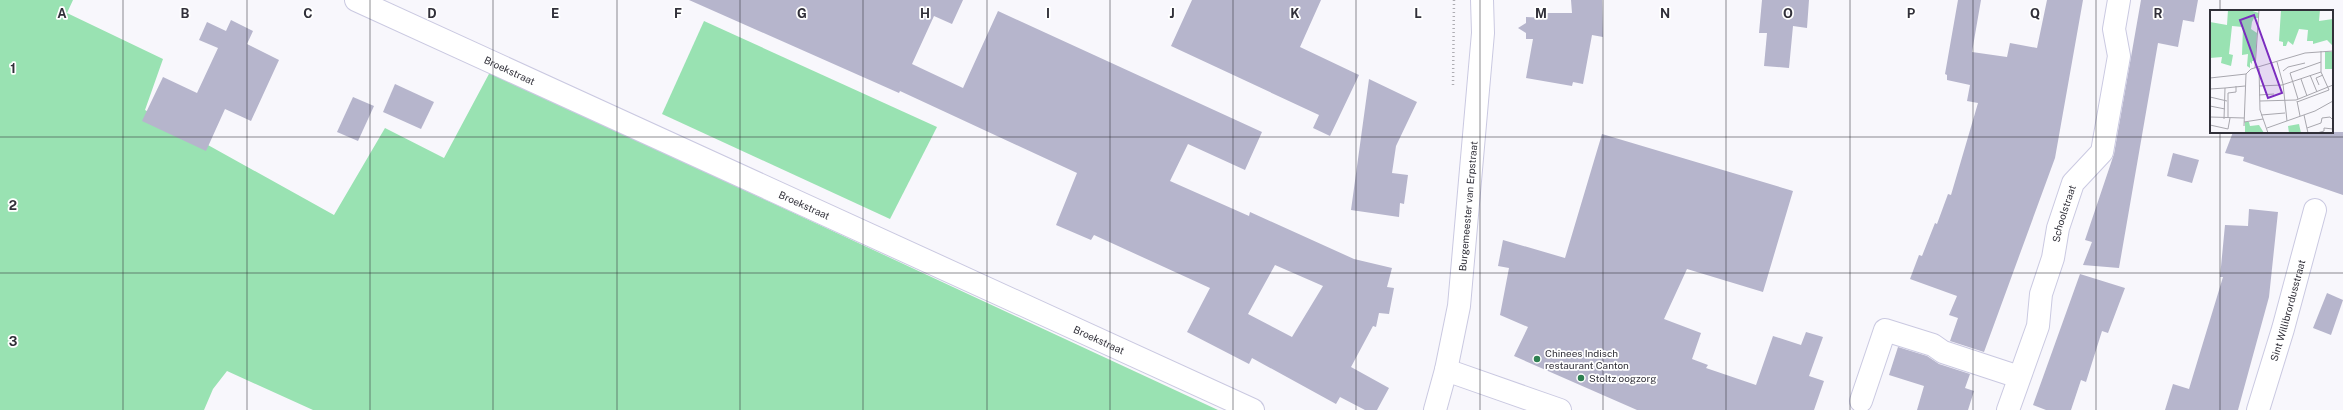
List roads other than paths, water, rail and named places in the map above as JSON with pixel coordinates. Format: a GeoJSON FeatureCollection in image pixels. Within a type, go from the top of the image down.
{"type":"FeatureCollection","features":[{"type":"Feature","properties":{"kind":"street","name":"Broekstraat"},"geometry":{"type":"LineString","coordinates":[[356,0],[1253,410]]}},
{"type":"Feature","properties":{"kind":"street","name":"Burgemeester van Erpstraat"},"geometry":{"type":"LineString","coordinates":[[1435,410],[1446,370],[1459,306],[1482,33],[1482,0]]}},
{"type":"Feature","properties":{"kind":"street","name":"Schoolstraat"},"geometry":{"type":"LineString","coordinates":[[2008,410],[2038,326],[2041,294],[2053,258],[2058,228],[2073,183],[2102,152],[2119,56],[2114,28],[2119,0]]}},
{"type":"Feature","properties":{"kind":"street","name":"Sint Willibrordusstraat"},"geometry":{"type":"LineString","coordinates":[[2258,410],[2283,329],[2316,210]]}},
{"type":"Feature","properties":{"kind":"street"},"geometry":{"type":"LineString","coordinates":[[1861,401],[1885,330],[1933,345],[1943,352],[2019,377]]}},
{"type":"Feature","properties":{"kind":"street"},"geometry":{"type":"LineString","coordinates":[[1446,370],[1519,394],[1560,410]]}},
{"type":"Feature","properties":{"kind":"place","name":"Chinees Indisch restaurant Canton"},"geometry":{"type":"Point","coordinates":[1537,359]}},
{"type":"Feature","properties":{"kind":"place","name":"Stoltz oogzorg"},"geometry":{"type":"Point","coordinates":[1581,378]}}]}
